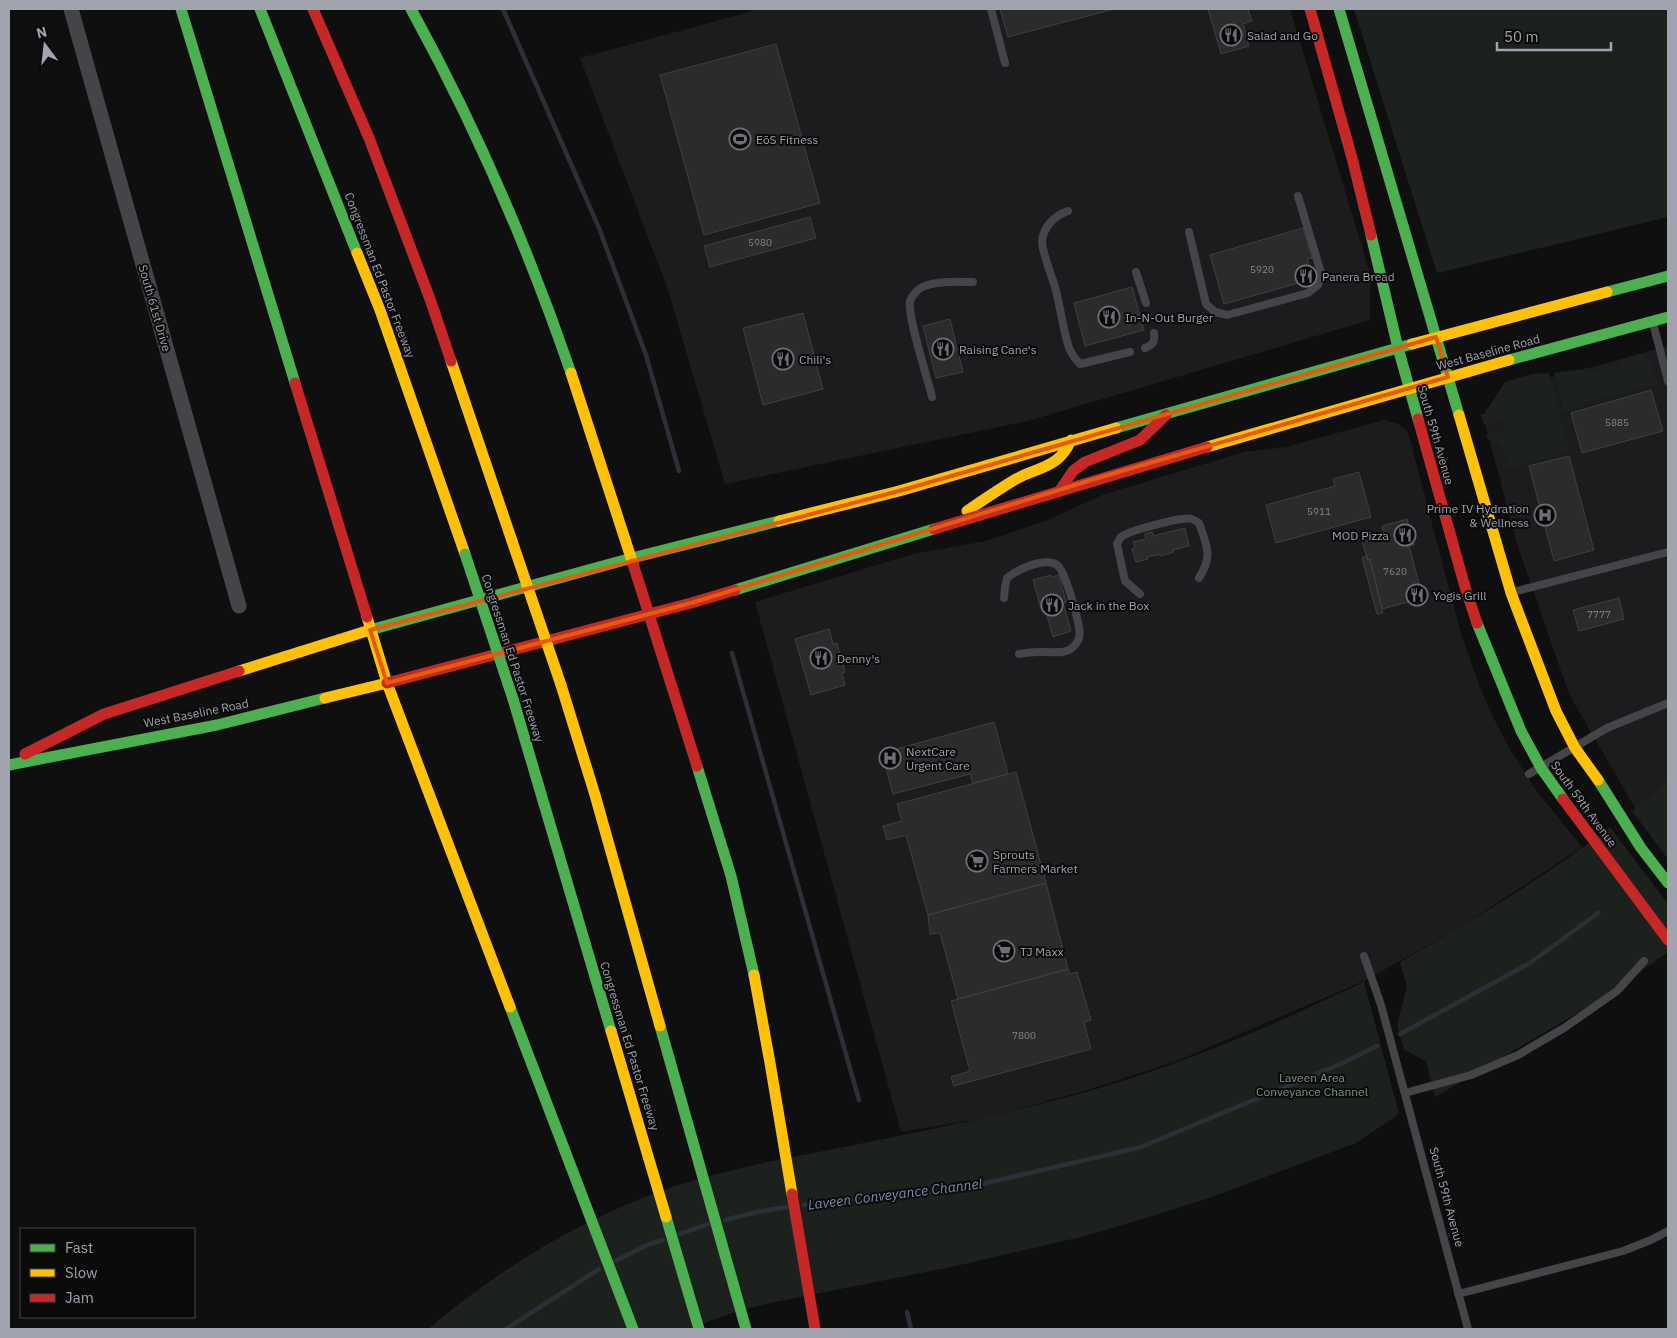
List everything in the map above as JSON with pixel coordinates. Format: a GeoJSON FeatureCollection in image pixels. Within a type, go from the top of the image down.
{"type":"FeatureCollection","features":[{"type":"Feature","properties":{"kind":"main road"},"geometry":{"type":"LineString","coordinates":[[181,9],[211,114],[387,683],[633,1329]]}},
{"type":"Feature","properties":{"kind":"main road","name":"Congressman Ed Pastor Freeway"},"geometry":{"type":"LineString","coordinates":[[260,9],[380,310],[466,554],[513,699],[700,1329]]}},
{"type":"Feature","properties":{"kind":"main road"},"geometry":{"type":"LineString","coordinates":[[313,9],[369,138],[430,299],[561,685],[595,795],[746,1329]]}},
{"type":"Feature","properties":{"kind":"main road"},"geometry":{"type":"LineString","coordinates":[[411,9],[464,109],[522,238],[571,370],[702,779],[738,902],[768,1045],[814,1329]]}},
{"type":"Feature","properties":{"kind":"main road","name":"South 59th Avenue"},"geometry":{"type":"LineString","coordinates":[[1310,9],[1352,158],[1398,348],[1462,578],[1482,638],[1521,731],[1542,768],[1572,813],[1668,940]]}},
{"type":"Feature","properties":{"kind":"main road","name":"South 59th Avenue"},"geometry":{"type":"LineString","coordinates":[[1339,9],[1511,593],[1556,711],[1575,748],[1606,792],[1641,848],[1668,883]]}},
{"type":"Feature","properties":{"kind":"main road"},"geometry":{"type":"LineString","coordinates":[[1398,348],[1668,276]]}},
{"type":"Feature","properties":{"kind":"main road","name":"West Baseline Road"},"geometry":{"type":"LineString","coordinates":[[9,763],[217,725],[387,683],[649,614],[1254,433],[1448,377],[1668,317]]}},
{"type":"Feature","properties":{"kind":"main road","name":"West Baseline Road"},"geometry":{"type":"LineString","coordinates":[[9,763],[104,714],[370,630],[632,558],[899,491],[1071,440],[1398,348]]}},
{"type":"Feature","properties":{"kind":"main road"},"geometry":{"type":"LineString","coordinates":[[1060,490],[1077,466],[1140,440],[1169,412]]}},
{"type":"Feature","properties":{"kind":"main road"},"geometry":{"type":"LineString","coordinates":[[948,525],[984,499],[1017,479],[1051,464],[1063,456],[1069,450],[1071,440]]}},
{"type":"Feature","properties":{"kind":"street","name":"South 61st Drive"},"geometry":{"type":"LineString","coordinates":[[71,9],[239,606]]}},
{"type":"Feature","properties":{"kind":"lane"},"geometry":{"type":"LineString","coordinates":[[990,9],[1005,63]]}},
{"type":"Feature","properties":{"kind":"lane"},"geometry":{"type":"LineString","coordinates":[[1189,232],[1206,304],[1215,312],[1227,315],[1308,292],[1318,285],[1322,276],[1298,196]]}},
{"type":"Feature","properties":{"kind":"lane"},"geometry":{"type":"LineString","coordinates":[[1068,211],[1053,219],[1047,227],[1042,243],[1062,316],[1066,340],[1073,357],[1080,364],[1130,352]]}},
{"type":"Feature","properties":{"kind":"lane"},"geometry":{"type":"LineString","coordinates":[[1136,272],[1146,303]]}},
{"type":"Feature","properties":{"kind":"lane"},"geometry":{"type":"LineString","coordinates":[[932,397],[912,317],[910,300],[918,289],[929,285],[950,282],[973,282]]}},
{"type":"Feature","properties":{"kind":"lane"},"geometry":{"type":"LineString","coordinates":[[1652,321],[1668,382]]}},
{"type":"Feature","properties":{"kind":"lane"},"geometry":{"type":"LineString","coordinates":[[1145,348],[1152,345],[1154,333]]}},
{"type":"Feature","properties":{"kind":"lane"},"geometry":{"type":"LineString","coordinates":[[1140,594],[1125,581],[1117,544],[1121,537],[1159,524],[1182,518],[1192,519],[1199,523],[1208,559],[1206,567],[1199,578]]}},
{"type":"Feature","properties":{"kind":"lane"},"geometry":{"type":"LineString","coordinates":[[1511,593],[1668,552]]}},
{"type":"Feature","properties":{"kind":"lane"},"geometry":{"type":"LineString","coordinates":[[1004,598],[1007,578],[1023,568],[1050,562],[1059,566],[1064,574],[1079,628],[1079,637],[1075,646],[1067,650],[1019,654]]}},
{"type":"Feature","properties":{"kind":"lane"},"geometry":{"type":"LineString","coordinates":[[1529,774],[1607,728],[1668,703]]}},
{"type":"Feature","properties":{"kind":"lane","name":"South 59th Avenue"},"geometry":{"type":"LineString","coordinates":[[1364,956],[1405,1093],[1468,1329]]}},
{"type":"Feature","properties":{"kind":"lane"},"geometry":{"type":"LineString","coordinates":[[1405,1093],[1470,1075],[1518,1055],[1564,1028],[1617,991],[1644,960]]}},
{"type":"Feature","properties":{"kind":"lane"},"geometry":{"type":"LineString","coordinates":[[1458,1294],[1623,1251],[1668,1231]]}},
{"type":"Feature","properties":{"kind":"highlighted area"},"geometry":{"type":"Polygon","coordinates":[[[1436,337],[1448,377],[1101,477],[691,603],[387,683],[370,630],[899,491],[1436,337]]]}},
{"type":"Feature","properties":{"kind":"shaded area"},"geometry":{"type":"Polygon","coordinates":[[[760,9],[1290,9],[1370,273],[1370,320],[1028,421],[725,484],[668,290],[580,58],[760,9]]]}},
{"type":"Feature","properties":{"kind":"shaded area"},"geometry":{"type":"Polygon","coordinates":[[[1668,346],[1668,788],[1639,815],[1569,694],[1518,547],[1483,416],[1503,389],[1668,346]]]}},
{"type":"Feature","properties":{"kind":"shaded area"},"geometry":{"type":"Polygon","coordinates":[[[1384,420],[1398,424],[1405,429],[1409,436],[1460,630],[1479,685],[1493,717],[1535,789],[1582,847],[1459,928],[1364,981],[1177,1061],[1087,1090],[991,1117],[901,1132],[755,602],[913,554],[986,541],[1048,520],[1102,495],[1244,452],[1286,447],[1384,420]]]}},
{"type":"Feature","properties":{"kind":"green space"},"geometry":{"type":"Polygon","coordinates":[[[1354,9],[1668,9],[1668,217],[1437,273],[1354,9]]]}},
{"type":"Feature","properties":{"kind":"green space"},"geometry":{"type":"Polygon","coordinates":[[[1640,354],[1651,361],[1658,384],[1584,404],[1576,410],[1564,412],[1554,373],[1590,368],[1592,372],[1618,365],[1617,361],[1640,354]]]}},
{"type":"Feature","properties":{"kind":"green space"},"geometry":{"type":"Polygon","coordinates":[[[1549,373],[1570,452],[1508,469],[1501,446],[1494,441],[1488,440],[1486,435],[1504,429],[1501,421],[1484,425],[1480,415],[1484,414],[1505,382],[1532,374],[1549,373]]]}},
{"type":"Feature","properties":{"kind":"green space"},"geometry":{"type":"Polygon","coordinates":[[[1668,781],[1668,859],[1632,811],[1668,781]]]}},
{"type":"Feature","properties":{"kind":"green space"},"geometry":{"type":"Polygon","coordinates":[[[1610,827],[1668,904],[1668,952],[1601,999],[1435,1097],[1426,1061],[1404,1050],[1397,1024],[1407,987],[1400,962],[1507,898],[1559,864],[1610,827]]]}},
{"type":"Feature","properties":{"kind":"green space","name":"Laveen Area Conveyance Channel"},"geometry":{"type":"Polygon","coordinates":[[[1364,982],[1399,1114],[1356,1143],[1212,1197],[1085,1236],[956,1266],[775,1302],[735,1312],[688,1329],[428,1329],[484,1285],[543,1247],[574,1229],[606,1214],[672,1187],[757,1164],[1001,1114],[1100,1088],[1170,1065],[1216,1047],[1287,1018],[1364,982]]]}},
{"type":"Feature","properties":{"kind":"building"},"geometry":{"type":"Polygon","coordinates":[[[1000,9],[1114,9],[1008,37],[1000,9]]]}},
{"type":"Feature","properties":{"kind":"building","name":"Salad and Go"},"geometry":{"type":"Polygon","coordinates":[[[1208,9],[1248,9],[1252,21],[1243,24],[1249,46],[1221,54],[1208,9]]]}},
{"type":"Feature","properties":{"kind":"building","name":"EōS Fitness"},"geometry":{"type":"Polygon","coordinates":[[[776,44],[820,203],[704,235],[660,75],[776,44]]]}},
{"type":"Feature","properties":{"kind":"building"},"geometry":{"type":"Polygon","coordinates":[[[810,217],[816,238],[710,267],[704,246],[810,217]]]}},
{"type":"Feature","properties":{"kind":"building"},"geometry":{"type":"Polygon","coordinates":[[[1303,228],[1312,258],[1307,259],[1313,279],[1224,304],[1210,255],[1303,228]]]}},
{"type":"Feature","properties":{"kind":"building","name":"In-N-Out Burger"},"geometry":{"type":"Polygon","coordinates":[[[1132,287],[1144,330],[1085,346],[1074,303],[1132,287]]]}},
{"type":"Feature","properties":{"kind":"building","name":"Chili's"},"geometry":{"type":"Polygon","coordinates":[[[803,313],[823,389],[763,405],[743,328],[803,313]]]}},
{"type":"Feature","properties":{"kind":"building","name":"Raising Cane's"},"geometry":{"type":"Polygon","coordinates":[[[950,319],[963,372],[936,378],[923,326],[950,319]]]}},
{"type":"Feature","properties":{"kind":"building"},"geometry":{"type":"Polygon","coordinates":[[[1651,390],[1663,431],[1582,453],[1571,413],[1651,390]]]}},
{"type":"Feature","properties":{"kind":"building"},"geometry":{"type":"Polygon","coordinates":[[[1569,456],[1594,550],[1554,561],[1529,466],[1569,456]]]}},
{"type":"Feature","properties":{"kind":"building"},"geometry":{"type":"Polygon","coordinates":[[[1359,472],[1371,517],[1276,543],[1266,505],[1335,486],[1333,479],[1359,472]]]}},
{"type":"Feature","properties":{"kind":"building"},"geometry":{"type":"Polygon","coordinates":[[[1407,519],[1414,545],[1409,546],[1423,598],[1382,609],[1370,559],[1368,560],[1362,542],[1385,535],[1382,526],[1407,519]]]}},
{"type":"Feature","properties":{"kind":"building"},"geometry":{"type":"Polygon","coordinates":[[[1185,528],[1189,546],[1160,556],[1160,554],[1147,557],[1148,559],[1136,562],[1132,549],[1135,548],[1133,542],[1146,539],[1145,534],[1152,532],[1153,536],[1185,528]]]}},
{"type":"Feature","properties":{"kind":"building"},"geometry":{"type":"Polygon","coordinates":[[[1367,556],[1368,560],[1370,559],[1383,613],[1377,614],[1362,558],[1367,556]]]}},
{"type":"Feature","properties":{"kind":"building","name":"Jack in the Box"},"geometry":{"type":"Polygon","coordinates":[[[1051,575],[1052,577],[1059,575],[1066,602],[1063,603],[1071,631],[1053,637],[1045,608],[1041,609],[1033,580],[1051,575]]]}},
{"type":"Feature","properties":{"kind":"building"},"geometry":{"type":"Polygon","coordinates":[[[1619,598],[1624,619],[1579,631],[1573,610],[1619,598]]]}},
{"type":"Feature","properties":{"kind":"building","name":"Denny's"},"geometry":{"type":"Polygon","coordinates":[[[829,629],[833,644],[837,643],[845,672],[842,673],[845,685],[811,695],[795,639],[829,629]]]}},
{"type":"Feature","properties":{"kind":"building"},"geometry":{"type":"Polygon","coordinates":[[[994,722],[1008,774],[973,783],[970,774],[893,794],[882,753],[994,722]]]}},
{"type":"Feature","properties":{"kind":"building","name":"Sprouts Farmers Market"},"geometry":{"type":"Polygon","coordinates":[[[1016,772],[1046,883],[928,915],[906,835],[887,840],[883,826],[902,821],[897,804],[1016,772]]]}},
{"type":"Feature","properties":{"kind":"building","name":"TJ Maxx"},"geometry":{"type":"Polygon","coordinates":[[[1046,883],[1068,969],[958,999],[940,933],[930,934],[928,915],[1046,883]]]}},
{"type":"Feature","properties":{"kind":"building"},"geometry":{"type":"Polygon","coordinates":[[[1068,969],[1070,974],[1077,972],[1091,1020],[1084,1022],[1091,1049],[954,1086],[951,1077],[970,1071],[951,1001],[1068,969]]]}},
{"type":"Feature","properties":{"kind":"waterway"},"geometry":{"type":"LineString","coordinates":[[503,9],[599,228],[646,355],[679,471]]}},
{"type":"Feature","properties":{"kind":"waterway"},"geometry":{"type":"LineString","coordinates":[[732,653],[859,1100]]}},
{"type":"Feature","properties":{"kind":"waterway","name":"Laveen Conveyance Channel"},"geometry":{"type":"LineString","coordinates":[[1400,1034],[1530,963],[1598,913]]}},
{"type":"Feature","properties":{"kind":"waterway","name":"Laveen Conveyance Channel"},"geometry":{"type":"LineString","coordinates":[[804,1205],[965,1188],[1141,1147],[1345,1062],[1377,1046]]}},
{"type":"Feature","properties":{"kind":"waterway","name":"Laveen Conveyance Channel"},"geometry":{"type":"LineString","coordinates":[[725,1220],[786,1207]]}},
{"type":"Feature","properties":{"kind":"waterway","name":"Laveen Conveyance Channel"},"geometry":{"type":"LineString","coordinates":[[680,1234],[708,1224]]}},
{"type":"Feature","properties":{"kind":"waterway","name":"Laveen Conveyance Channel"},"geometry":{"type":"LineString","coordinates":[[615,1261],[647,1245],[663,1240]]}},
{"type":"Feature","properties":{"kind":"waterway","name":"Laveen Conveyance Channel"},"geometry":{"type":"LineString","coordinates":[[506,1329],[599,1269]]}},
{"type":"Feature","properties":{"kind":"waterway"},"geometry":{"type":"LineString","coordinates":[[907,1312],[911,1329]]}},
{"type":"Feature","properties":{"kind":"traffic: fast"},"geometry":{"type":"LineString","coordinates":[[181,9],[295,383]]}},
{"type":"Feature","properties":{"kind":"traffic: fast"},"geometry":{"type":"LineString","coordinates":[[260,9],[357,253]]}},
{"type":"Feature","properties":{"kind":"traffic: fast"},"geometry":{"type":"LineString","coordinates":[[411,9],[435,53],[499,187],[537,279],[571,373]]}},
{"type":"Feature","properties":{"kind":"traffic: fast"},"geometry":{"type":"LineString","coordinates":[[1339,9],[1459,415]]}},
{"type":"Feature","properties":{"kind":"traffic: fast"},"geometry":{"type":"LineString","coordinates":[[1371,235],[1398,348],[1418,419]]}},
{"type":"Feature","properties":{"kind":"traffic: fast"},"geometry":{"type":"LineString","coordinates":[[1607,292],[1668,276]]}},
{"type":"Feature","properties":{"kind":"traffic: fast"},"geometry":{"type":"LineString","coordinates":[[1509,360],[1668,317]]}},
{"type":"Feature","properties":{"kind":"traffic: fast"},"geometry":{"type":"LineString","coordinates":[[1116,428],[1412,344]]}},
{"type":"Feature","properties":{"kind":"traffic: fast"},"geometry":{"type":"LineString","coordinates":[[370,630],[632,558],[779,521]]}},
{"type":"Feature","properties":{"kind":"traffic: fast"},"geometry":{"type":"LineString","coordinates":[[735,590],[934,529]]}},
{"type":"Feature","properties":{"kind":"traffic: fast"},"geometry":{"type":"LineString","coordinates":[[465,554],[513,699]]}},
{"type":"Feature","properties":{"kind":"traffic: fast"},"geometry":{"type":"LineString","coordinates":[[1477,623],[1521,731],[1541,768],[1563,799]]}},
{"type":"Feature","properties":{"kind":"traffic: fast"},"geometry":{"type":"LineString","coordinates":[[9,765],[217,725],[325,698]]}},
{"type":"Feature","properties":{"kind":"traffic: fast"},"geometry":{"type":"LineString","coordinates":[[513,699],[611,1031]]}},
{"type":"Feature","properties":{"kind":"traffic: fast"},"geometry":{"type":"LineString","coordinates":[[697,766],[731,876],[754,975]]}},
{"type":"Feature","properties":{"kind":"traffic: fast"},"geometry":{"type":"LineString","coordinates":[[1598,780],[1641,848],[1668,883]]}},
{"type":"Feature","properties":{"kind":"traffic: fast"},"geometry":{"type":"LineString","coordinates":[[510,1007],[633,1329]]}},
{"type":"Feature","properties":{"kind":"traffic: fast"},"geometry":{"type":"LineString","coordinates":[[660,1026],[746,1329]]}},
{"type":"Feature","properties":{"kind":"traffic: fast"},"geometry":{"type":"LineString","coordinates":[[666,1217],[699,1329]]}},
{"type":"Feature","properties":{"kind":"traffic: slow"},"geometry":{"type":"LineString","coordinates":[[357,253],[380,310],[465,554]]}},
{"type":"Feature","properties":{"kind":"traffic: slow"},"geometry":{"type":"LineString","coordinates":[[1412,344],[1607,292]]}},
{"type":"Feature","properties":{"kind":"traffic: slow"},"geometry":{"type":"LineString","coordinates":[[1207,447],[1509,360]]}},
{"type":"Feature","properties":{"kind":"traffic: slow"},"geometry":{"type":"LineString","coordinates":[[451,361],[512,541]]}},
{"type":"Feature","properties":{"kind":"traffic: slow"},"geometry":{"type":"LineString","coordinates":[[571,373],[633,564]]}},
{"type":"Feature","properties":{"kind":"traffic: slow"},"geometry":{"type":"LineString","coordinates":[[1459,415],[1511,593],[1556,711],[1575,748],[1598,780]]}},
{"type":"Feature","properties":{"kind":"traffic: slow"},"geometry":{"type":"LineString","coordinates":[[779,521],[899,491],[1116,428]]}},
{"type":"Feature","properties":{"kind":"traffic: slow"},"geometry":{"type":"LineString","coordinates":[[967,511],[1016,479],[1055,461],[1061,456],[1071,440]]}},
{"type":"Feature","properties":{"kind":"traffic: slow"},"geometry":{"type":"LineString","coordinates":[[512,541],[561,685]]}},
{"type":"Feature","properties":{"kind":"traffic: slow"},"geometry":{"type":"LineString","coordinates":[[367,617],[387,683],[510,1007]]}},
{"type":"Feature","properties":{"kind":"traffic: slow"},"geometry":{"type":"LineString","coordinates":[[239,671],[370,630]]}},
{"type":"Feature","properties":{"kind":"traffic: slow"},"geometry":{"type":"LineString","coordinates":[[325,698],[387,683]]}},
{"type":"Feature","properties":{"kind":"traffic: slow"},"geometry":{"type":"LineString","coordinates":[[561,685],[595,795],[660,1026]]}},
{"type":"Feature","properties":{"kind":"traffic: slow"},"geometry":{"type":"LineString","coordinates":[[754,975],[792,1194]]}},
{"type":"Feature","properties":{"kind":"traffic: slow"},"geometry":{"type":"LineString","coordinates":[[611,1031],[666,1217]]}},
{"type":"Feature","properties":{"kind":"traffic: jam"},"geometry":{"type":"LineString","coordinates":[[313,9],[369,138],[430,299],[451,361]]}},
{"type":"Feature","properties":{"kind":"traffic: jam"},"geometry":{"type":"LineString","coordinates":[[1310,9],[1352,158],[1371,235]]}},
{"type":"Feature","properties":{"kind":"traffic: jam"},"geometry":{"type":"LineString","coordinates":[[295,383],[367,617]]}},
{"type":"Feature","properties":{"kind":"traffic: jam"},"geometry":{"type":"LineString","coordinates":[[1060,490],[1073,471],[1085,462],[1140,440],[1166,415]]}},
{"type":"Feature","properties":{"kind":"traffic: jam"},"geometry":{"type":"LineString","coordinates":[[1418,419],[1465,587],[1477,623]]}},
{"type":"Feature","properties":{"kind":"traffic: jam"},"geometry":{"type":"LineString","coordinates":[[934,529],[1207,447]]}},
{"type":"Feature","properties":{"kind":"traffic: jam"},"geometry":{"type":"LineString","coordinates":[[633,564],[697,766]]}},
{"type":"Feature","properties":{"kind":"traffic: jam"},"geometry":{"type":"LineString","coordinates":[[387,683],[735,590]]}},
{"type":"Feature","properties":{"kind":"traffic: jam"},"geometry":{"type":"LineString","coordinates":[[25,754],[104,714],[239,671]]}},
{"type":"Feature","properties":{"kind":"traffic: jam"},"geometry":{"type":"LineString","coordinates":[[1563,799],[1668,940]]}},
{"type":"Feature","properties":{"kind":"traffic: jam"},"geometry":{"type":"LineString","coordinates":[[792,1194],[815,1329]]}},
{"type":"Feature","properties":{"kind":"place","name":"Salad and Go"},"geometry":{"type":"Point","coordinates":[1231,35]}},
{"type":"Feature","properties":{"kind":"place","name":"EōS Fitness"},"geometry":{"type":"Point","coordinates":[740,139]}},
{"type":"Feature","properties":{"kind":"place","name":"Panera Bread"},"geometry":{"type":"Point","coordinates":[1306,276]}},
{"type":"Feature","properties":{"kind":"place","name":"In-N-Out Burger"},"geometry":{"type":"Point","coordinates":[1109,317]}},
{"type":"Feature","properties":{"kind":"place","name":"Raising Cane's"},"geometry":{"type":"Point","coordinates":[943,349]}},
{"type":"Feature","properties":{"kind":"place","name":"Chili's"},"geometry":{"type":"Point","coordinates":[783,359]}},
{"type":"Feature","properties":{"kind":"place","name":"Prime IV Hydration & Wellness"},"geometry":{"type":"Point","coordinates":[1545,515]}},
{"type":"Feature","properties":{"kind":"place","name":"MOD Pizza"},"geometry":{"type":"Point","coordinates":[1405,535]}},
{"type":"Feature","properties":{"kind":"place","name":"Yogis Grill"},"geometry":{"type":"Point","coordinates":[1417,595]}},
{"type":"Feature","properties":{"kind":"place","name":"Jack in the Box"},"geometry":{"type":"Point","coordinates":[1052,605]}},
{"type":"Feature","properties":{"kind":"place","name":"Denny's"},"geometry":{"type":"Point","coordinates":[821,658]}},
{"type":"Feature","properties":{"kind":"place","name":"NextCare Urgent Care"},"geometry":{"type":"Point","coordinates":[890,758]}},
{"type":"Feature","properties":{"kind":"place","name":"Sprouts Farmers Market"},"geometry":{"type":"Point","coordinates":[977,861]}},
{"type":"Feature","properties":{"kind":"place","name":"TJ Maxx"},"geometry":{"type":"Point","coordinates":[1004,951]}}]}
